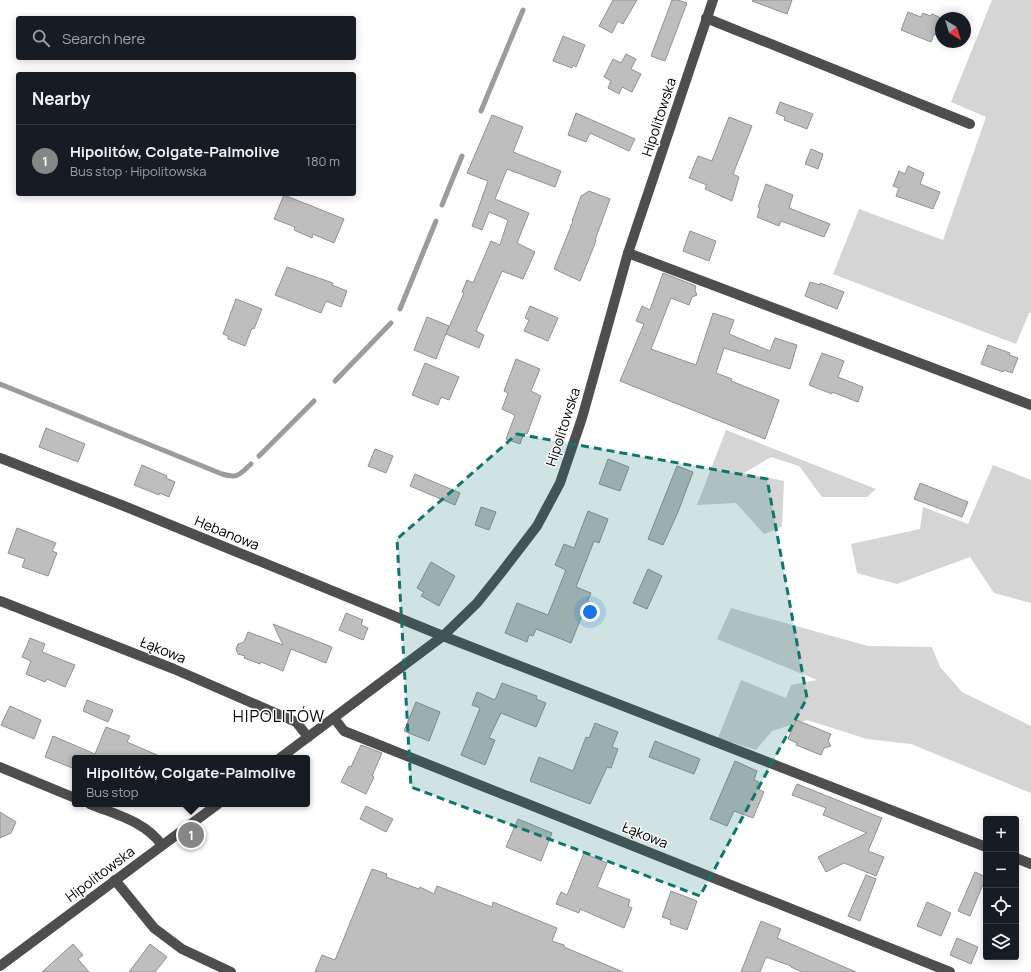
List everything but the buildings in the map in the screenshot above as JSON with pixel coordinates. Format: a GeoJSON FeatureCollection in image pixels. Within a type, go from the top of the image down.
{"type":"FeatureCollection","features":[{"type":"Feature","properties":{"kind":"street","name":"Hipolitowska"},"geometry":{"type":"LineString","coordinates":[[284,755],[444,636],[477,603],[537,526],[560,483],[582,418],[628,253],[713,0]]}},
{"type":"Feature","properties":{"kind":"street"},"geometry":{"type":"LineString","coordinates":[[706,18],[970,124]]}},
{"type":"Feature","properties":{"kind":"street"},"geometry":{"type":"LineString","coordinates":[[628,253],[1031,405]]}},
{"type":"Feature","properties":{"kind":"street","name":"Hebanowa"},"geometry":{"type":"LineString","coordinates":[[0,458],[129,508],[444,636],[983,846]]}},
{"type":"Feature","properties":{"kind":"street","name":"Łąkowa"},"geometry":{"type":"LineString","coordinates":[[0,601],[174,669],[296,722],[308,737]]}},
{"type":"Feature","properties":{"kind":"street","name":"Łąkowa"},"geometry":{"type":"LineString","coordinates":[[334,718],[344,731],[950,972]]}},
{"type":"Feature","properties":{"kind":"street"},"geometry":{"type":"LineString","coordinates":[[0,767],[72,797]]}},
{"type":"Feature","properties":{"kind":"street"},"geometry":{"type":"LineString","coordinates":[[97,807],[141,825],[154,835],[162,845]]}},
{"type":"Feature","properties":{"kind":"street","name":"Hipolitowska"},"geometry":{"type":"LineString","coordinates":[[0,966],[214,807]]}},
{"type":"Feature","properties":{"kind":"street"},"geometry":{"type":"LineString","coordinates":[[1019,859],[1031,864]]}},
{"type":"Feature","properties":{"kind":"street"},"geometry":{"type":"LineString","coordinates":[[115,880],[154,928],[182,949],[231,972]]}},
{"type":"Feature","properties":{"kind":"highlighted area"},"geometry":{"type":"Polygon","coordinates":[[[517,434],[767,479],[807,698],[700,896],[411,787],[397,539],[517,434]]]}},
{"type":"Feature","properties":{"kind":"shaded area"},"geometry":{"type":"Polygon","coordinates":[[[992,0],[1031,0],[1031,313],[1029,313],[1016,344],[833,274],[859,209],[943,240],[986,117],[951,102],[992,0]]]}},
{"type":"Feature","properties":{"kind":"shaded area"},"geometry":{"type":"Polygon","coordinates":[[[726,430],[876,489],[867,497],[822,497],[799,466],[771,457],[744,473],[784,481],[782,527],[764,534],[736,503],[697,505],[726,430]]]}},
{"type":"Feature","properties":{"kind":"shaded area"},"geometry":{"type":"Polygon","coordinates":[[[993,465],[1031,480],[1031,603],[994,593],[970,557],[897,584],[857,573],[851,544],[920,529],[923,507],[968,524],[993,465]]]}},
{"type":"Feature","properties":{"kind":"shaded area"},"geometry":{"type":"Polygon","coordinates":[[[731,608],[868,646],[932,647],[940,667],[962,692],[1031,726],[1031,793],[911,744],[867,739],[807,720],[772,731],[756,750],[718,738],[741,680],[786,698],[791,685],[817,680],[717,639],[731,608]]]}},
{"type":"Feature","properties":{"kind":"waterway"},"geometry":{"type":"LineString","coordinates":[[481,111],[523,10]]}},
{"type":"Feature","properties":{"kind":"waterway"},"geometry":{"type":"LineString","coordinates":[[442,205],[462,156]]}},
{"type":"Feature","properties":{"kind":"waterway"},"geometry":{"type":"LineString","coordinates":[[400,309],[436,221]]}},
{"type":"Feature","properties":{"kind":"waterway"},"geometry":{"type":"LineString","coordinates":[[335,381],[391,323]]}},
{"type":"Feature","properties":{"kind":"waterway"},"geometry":{"type":"LineString","coordinates":[[0,384],[222,474],[232,476],[238,475],[251,464]]}},
{"type":"Feature","properties":{"kind":"waterway"},"geometry":{"type":"LineString","coordinates":[[259,456],[314,401]]}},
{"type":"Feature","properties":{"kind":"place","name":"Hipolitów, Colgate-Palmolive"},"geometry":{"type":"Point","coordinates":[191,835]}},
{"type":"Feature","properties":{"kind":"district","name":"HIPOLITÓW"},"geometry":{"type":"Point","coordinates":[279,716]}}]}
